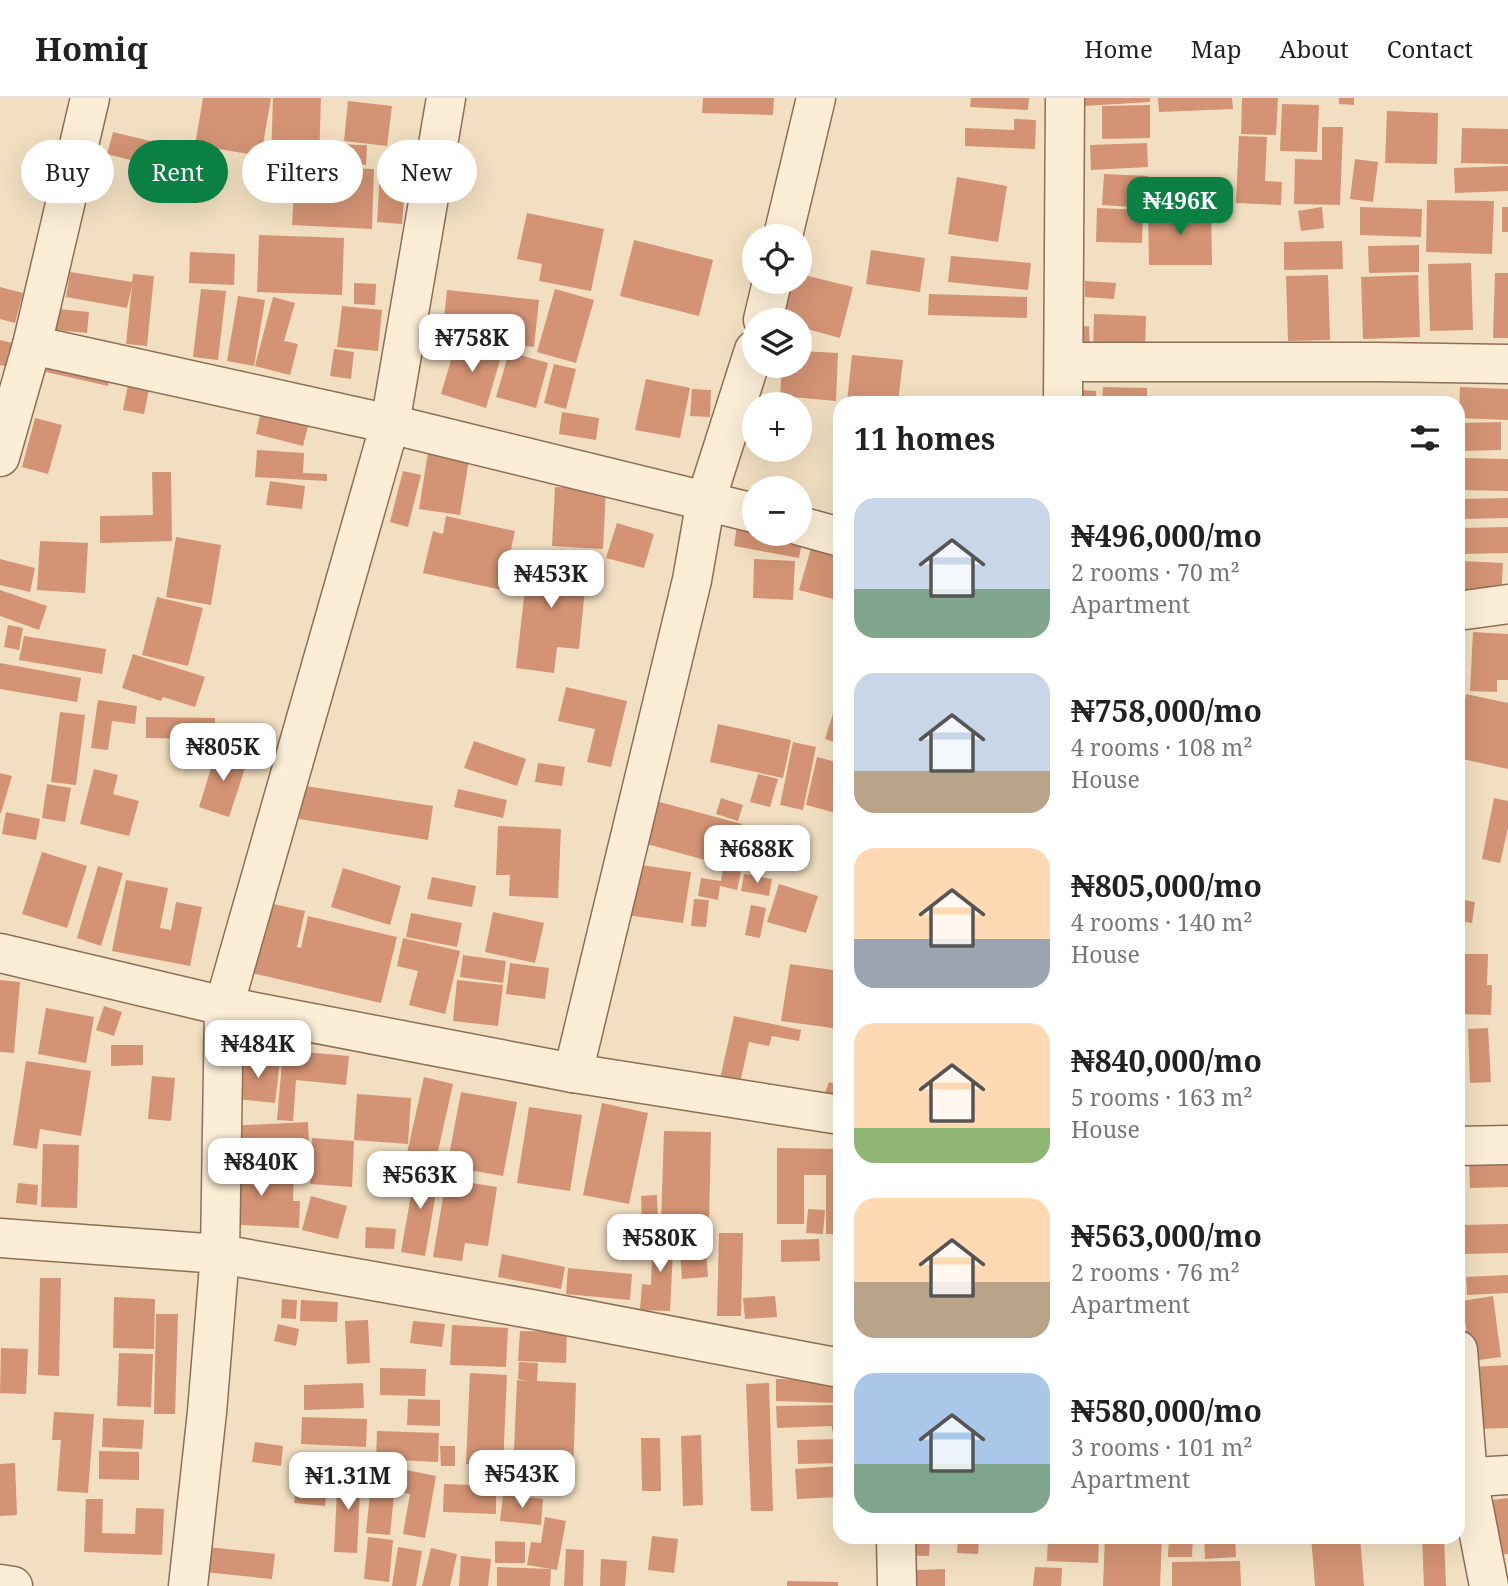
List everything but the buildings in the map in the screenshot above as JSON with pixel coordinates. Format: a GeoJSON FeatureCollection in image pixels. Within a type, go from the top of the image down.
{"type":"FeatureCollection","features":[{"type":"Feature","properties":{"kind":"street"},"geometry":{"type":"LineString","coordinates":[[0,457],[32,345],[90,98]]}},
{"type":"Feature","properties":{"kind":"street"},"geometry":{"type":"LineString","coordinates":[[188,1586],[207,1412],[220,1254],[224,1006],[390,424],[446,98]]}},
{"type":"Feature","properties":{"kind":"street"},"geometry":{"type":"LineString","coordinates":[[786,224],[816,98]]}},
{"type":"Feature","properties":{"kind":"street"},"geometry":{"type":"LineString","coordinates":[[1063,396],[1065,98]]}},
{"type":"Feature","properties":{"kind":"street"},"geometry":{"type":"LineString","coordinates":[[32,345],[390,424],[742,510]]}},
{"type":"Feature","properties":{"kind":"street"},"geometry":{"type":"LineString","coordinates":[[1065,362],[1508,364]]}},
{"type":"Feature","properties":{"kind":"street"},"geometry":{"type":"LineString","coordinates":[[573,1073],[692,580],[706,500],[745,378]]}},
{"type":"Feature","properties":{"kind":"street"},"geometry":{"type":"LineString","coordinates":[[812,529],[833,535]]}},
{"type":"Feature","properties":{"kind":"street"},"geometry":{"type":"LineString","coordinates":[[1465,610],[1508,604]]}},
{"type":"Feature","properties":{"kind":"street"},"geometry":{"type":"LineString","coordinates":[[0,953],[224,1006],[573,1073],[833,1114]]}},
{"type":"Feature","properties":{"kind":"street"},"geometry":{"type":"LineString","coordinates":[[1465,1146],[1508,1145]]}},
{"type":"Feature","properties":{"kind":"street"},"geometry":{"type":"LineString","coordinates":[[0,1238],[220,1254],[531,1309],[833,1367]]}},
{"type":"Feature","properties":{"kind":"street"},"geometry":{"type":"LineString","coordinates":[[1465,1478],[1508,1475]]}},
{"type":"Feature","properties":{"kind":"street"},"geometry":{"type":"LineString","coordinates":[[1465,1484],[1494,1577]]}},
{"type":"Feature","properties":{"kind":"street"},"geometry":{"type":"LineString","coordinates":[[896,1544],[897,1586]]}},
{"type":"Feature","properties":{"kind":"street"},"geometry":{"type":"LineString","coordinates":[[0,1584],[13,1586]]}}]}
